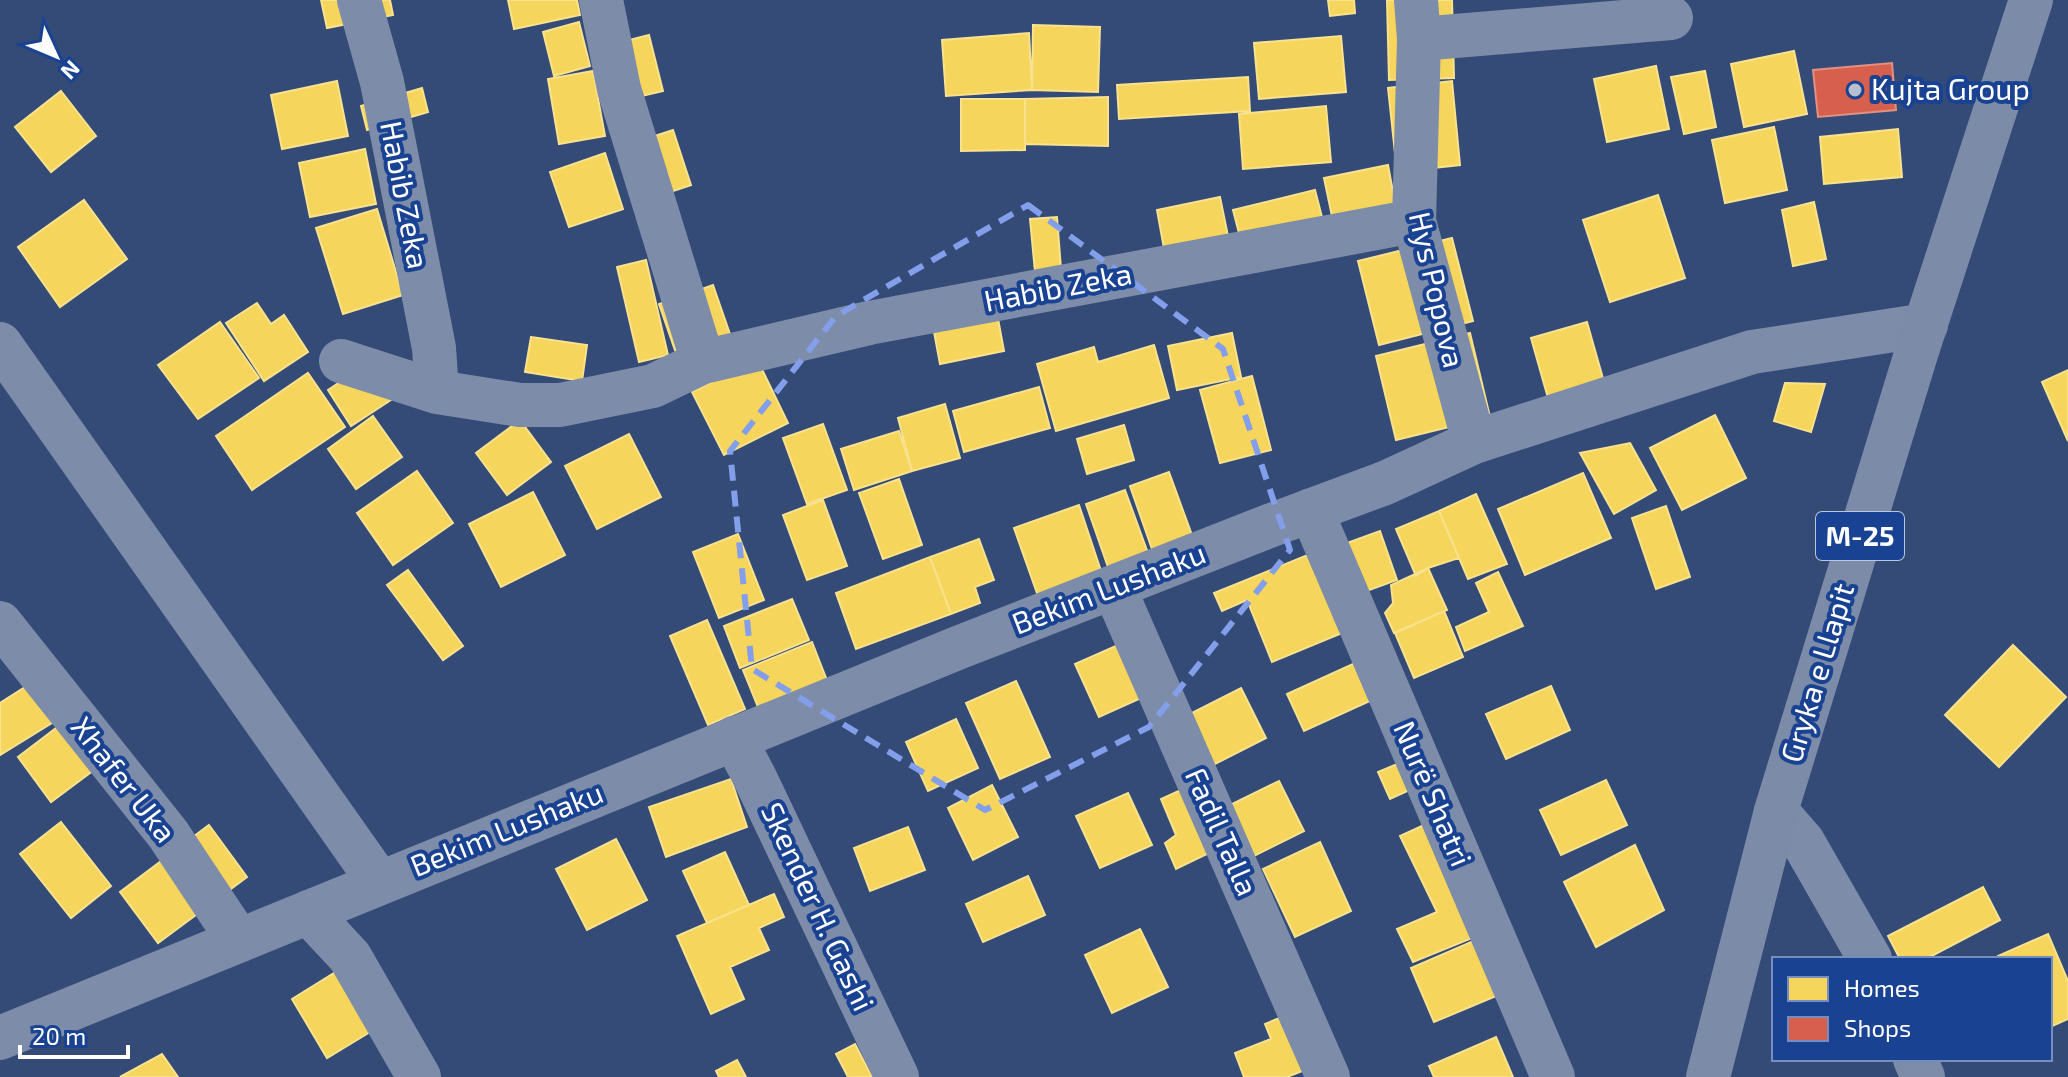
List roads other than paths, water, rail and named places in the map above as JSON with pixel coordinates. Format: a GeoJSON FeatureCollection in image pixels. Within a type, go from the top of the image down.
{"type":"FeatureCollection","features":[{"type":"Feature","properties":{"kind":"main road","name":"Gryka e Llapit"},"geometry":{"type":"LineString","coordinates":[[1708,1077],[1776,811],[1926,325],[2031,0]]}},
{"type":"Feature","properties":{"kind":"street","name":"Habib Zeka"},"geometry":{"type":"LineString","coordinates":[[359,0],[382,82],[434,348],[437,392]]}},
{"type":"Feature","properties":{"kind":"street"},"geometry":{"type":"LineString","coordinates":[[601,0],[619,89],[703,362]]}},
{"type":"Feature","properties":{"kind":"street","name":"Hys Popova"},"geometry":{"type":"LineString","coordinates":[[1474,442],[1414,221],[1417,20],[1671,18]]}},
{"type":"Feature","properties":{"kind":"street","name":"Habib Zeka"},"geometry":{"type":"LineString","coordinates":[[341,361],[437,392],[520,405],[560,405],[653,386],[703,362],[869,323],[1414,221]]}},
{"type":"Feature","properties":{"kind":"street","name":"Bekim Lushaku"},"geometry":{"type":"LineString","coordinates":[[5,1028],[239,941],[734,738],[1385,483],[1474,442],[1752,352],[1926,325]]}},
{"type":"Feature","properties":{"kind":"street"},"geometry":{"type":"LineString","coordinates":[[0,344],[379,882]]}},
{"type":"Feature","properties":{"kind":"street","name":"Nurë Shatri"},"geometry":{"type":"LineString","coordinates":[[1311,510],[1553,1077]]}},
{"type":"Feature","properties":{"kind":"street","name":"Fadil Talla"},"geometry":{"type":"LineString","coordinates":[[1114,588],[1328,1077]]}},
{"type":"Feature","properties":{"kind":"street","name":"Xhafer Uka"},"geometry":{"type":"LineString","coordinates":[[0,623],[168,834],[239,941]]}},
{"type":"Feature","properties":{"kind":"street","name":"Skender H. Gashi"},"geometry":{"type":"LineString","coordinates":[[734,738],[897,1077]]}},
{"type":"Feature","properties":{"kind":"street"},"geometry":{"type":"LineString","coordinates":[[1776,811],[1803,842],[1869,957]]}},
{"type":"Feature","properties":{"kind":"street"},"geometry":{"type":"LineString","coordinates":[[308,912],[350,957],[419,1077]]}},
{"type":"Feature","properties":{"kind":"place","name":"Kujta Group"},"geometry":{"type":"Point","coordinates":[1855,90]}}]}
